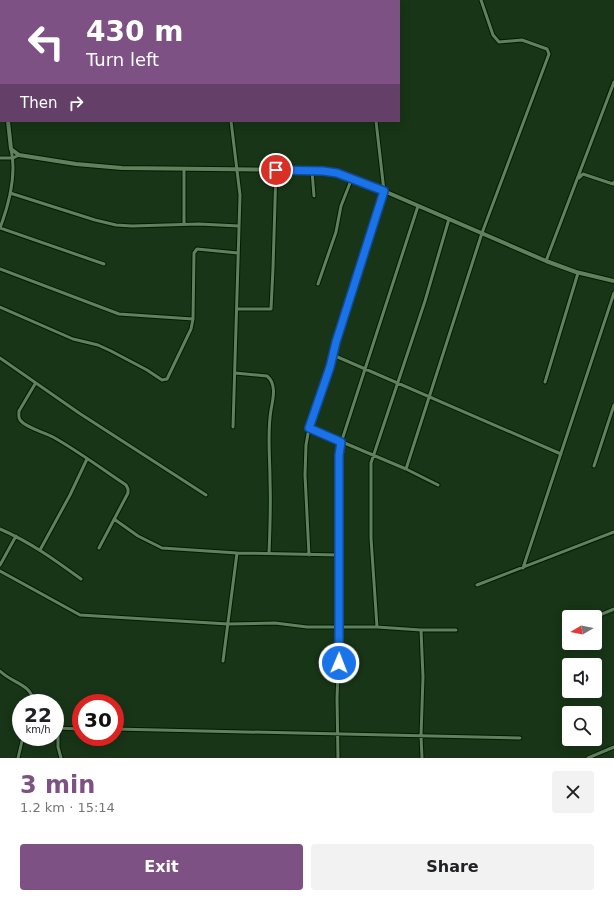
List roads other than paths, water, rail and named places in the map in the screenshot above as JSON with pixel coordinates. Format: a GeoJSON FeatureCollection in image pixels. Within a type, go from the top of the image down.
{"type":"FeatureCollection","features":[{"type":"Feature","properties":{"kind":"street"},"geometry":{"type":"LineString","coordinates":[[406,469],[482,233],[550,54],[547,49],[522,40],[499,42],[493,35],[480,0]]}},
{"type":"Feature","properties":{"kind":"street"},"geometry":{"type":"LineString","coordinates":[[546,261],[614,82]]}},
{"type":"Feature","properties":{"kind":"street"},"geometry":{"type":"LineString","coordinates":[[8,122],[13,158],[13,174],[10,193],[0,228],[104,264]]}},
{"type":"Feature","properties":{"kind":"street"},"geometry":{"type":"LineString","coordinates":[[232,122],[240,195],[233,427]]}},
{"type":"Feature","properties":{"kind":"street"},"geometry":{"type":"LineString","coordinates":[[309,555],[305,475],[306,445],[309,428],[330,367],[336,342],[384,191],[376,122]]}},
{"type":"Feature","properties":{"kind":"street"},"geometry":{"type":"LineString","coordinates":[[11,149],[19,155],[100,166],[312,171],[337,173],[384,191],[546,261],[578,273],[614,281]]}},
{"type":"Feature","properties":{"kind":"street"},"geometry":{"type":"LineString","coordinates":[[0,158],[13,158],[19,155]]}},
{"type":"Feature","properties":{"kind":"street"},"geometry":{"type":"LineString","coordinates":[[184,169],[184,224]]}},
{"type":"Feature","properties":{"kind":"street"},"geometry":{"type":"LineString","coordinates":[[237,309],[271,309],[276,170]]}},
{"type":"Feature","properties":{"kind":"street"},"geometry":{"type":"LineString","coordinates":[[312,171],[314,196]]}},
{"type":"Feature","properties":{"kind":"street"},"geometry":{"type":"LineString","coordinates":[[577,179],[583,174],[614,184]]}},
{"type":"Feature","properties":{"kind":"street"},"geometry":{"type":"LineString","coordinates":[[318,284],[336,232],[341,206],[352,178]]}},
{"type":"Feature","properties":{"kind":"street"},"geometry":{"type":"LineString","coordinates":[[10,193],[95,220],[116,225],[132,226],[184,224],[239,226]]}},
{"type":"Feature","properties":{"kind":"street"},"geometry":{"type":"LineString","coordinates":[[338,758],[337,698],[340,627],[339,455],[341,442],[364,369],[418,206]]}},
{"type":"Feature","properties":{"kind":"street"},"geometry":{"type":"LineString","coordinates":[[377,627],[371,538],[371,467],[373,456],[425,301],[449,219]]}},
{"type":"Feature","properties":{"kind":"street"},"geometry":{"type":"LineString","coordinates":[[0,307],[73,339],[98,345],[147,370],[162,380],[167,379],[191,329],[193,319],[194,253],[197,249],[238,253]]}},
{"type":"Feature","properties":{"kind":"street"},"geometry":{"type":"LineString","coordinates":[[0,268],[119,314],[193,319]]}},
{"type":"Feature","properties":{"kind":"street"},"geometry":{"type":"LineString","coordinates":[[545,382],[578,273]]}},
{"type":"Feature","properties":{"kind":"street"},"geometry":{"type":"LineString","coordinates":[[523,568],[614,293]]}},
{"type":"Feature","properties":{"kind":"street"},"geometry":{"type":"LineString","coordinates":[[333,355],[561,454]]}},
{"type":"Feature","properties":{"kind":"street"},"geometry":{"type":"LineString","coordinates":[[0,358],[35,384],[206,495]]}},
{"type":"Feature","properties":{"kind":"street"},"geometry":{"type":"LineString","coordinates":[[235,373],[267,376],[271,379],[273,387],[274,397],[269,428],[269,554]]}},
{"type":"Feature","properties":{"kind":"street"},"geometry":{"type":"LineString","coordinates":[[35,384],[19,411],[20,419],[32,428],[52,437],[87,459],[126,485],[128,489],[128,493],[99,548]]}},
{"type":"Feature","properties":{"kind":"street"},"geometry":{"type":"LineString","coordinates":[[594,466],[614,405]]}},
{"type":"Feature","properties":{"kind":"street"},"geometry":{"type":"LineString","coordinates":[[309,428],[406,469],[438,485]]}},
{"type":"Feature","properties":{"kind":"street"},"geometry":{"type":"LineString","coordinates":[[40,550],[70,495],[87,459]]}},
{"type":"Feature","properties":{"kind":"street"},"geometry":{"type":"LineString","coordinates":[[114,519],[138,536],[162,548],[238,553],[340,556]]}},
{"type":"Feature","properties":{"kind":"street"},"geometry":{"type":"LineString","coordinates":[[0,529],[16,536],[40,550],[81,579]]}},
{"type":"Feature","properties":{"kind":"street"},"geometry":{"type":"LineString","coordinates":[[478,585],[614,532]]}},
{"type":"Feature","properties":{"kind":"street"},"geometry":{"type":"LineString","coordinates":[[0,565],[16,536]]}},
{"type":"Feature","properties":{"kind":"street"},"geometry":{"type":"LineString","coordinates":[[223,661],[238,553]]}},
{"type":"Feature","properties":{"kind":"street"},"geometry":{"type":"LineString","coordinates":[[0,571],[80,615],[228,624],[263,623],[307,628],[377,627],[421,630],[456,630]]}},
{"type":"Feature","properties":{"kind":"street"},"geometry":{"type":"LineString","coordinates":[[602,614],[614,609]]}},
{"type":"Feature","properties":{"kind":"street"},"geometry":{"type":"LineString","coordinates":[[421,630],[423,677],[421,736],[422,758]]}},
{"type":"Feature","properties":{"kind":"street"},"geometry":{"type":"LineString","coordinates":[[0,672],[4,676],[29,689],[32,694]]}},
{"type":"Feature","properties":{"kind":"street"},"geometry":{"type":"LineString","coordinates":[[124,729],[520,738]]}},
{"type":"Feature","properties":{"kind":"street"},"geometry":{"type":"LineString","coordinates":[[18,758],[20,746]]}},
{"type":"Feature","properties":{"kind":"street"},"geometry":{"type":"LineString","coordinates":[[58,746],[61,758]]}},
{"type":"Feature","properties":{"kind":"street"},"geometry":{"type":"LineString","coordinates":[[588,758],[614,747]]}}]}
